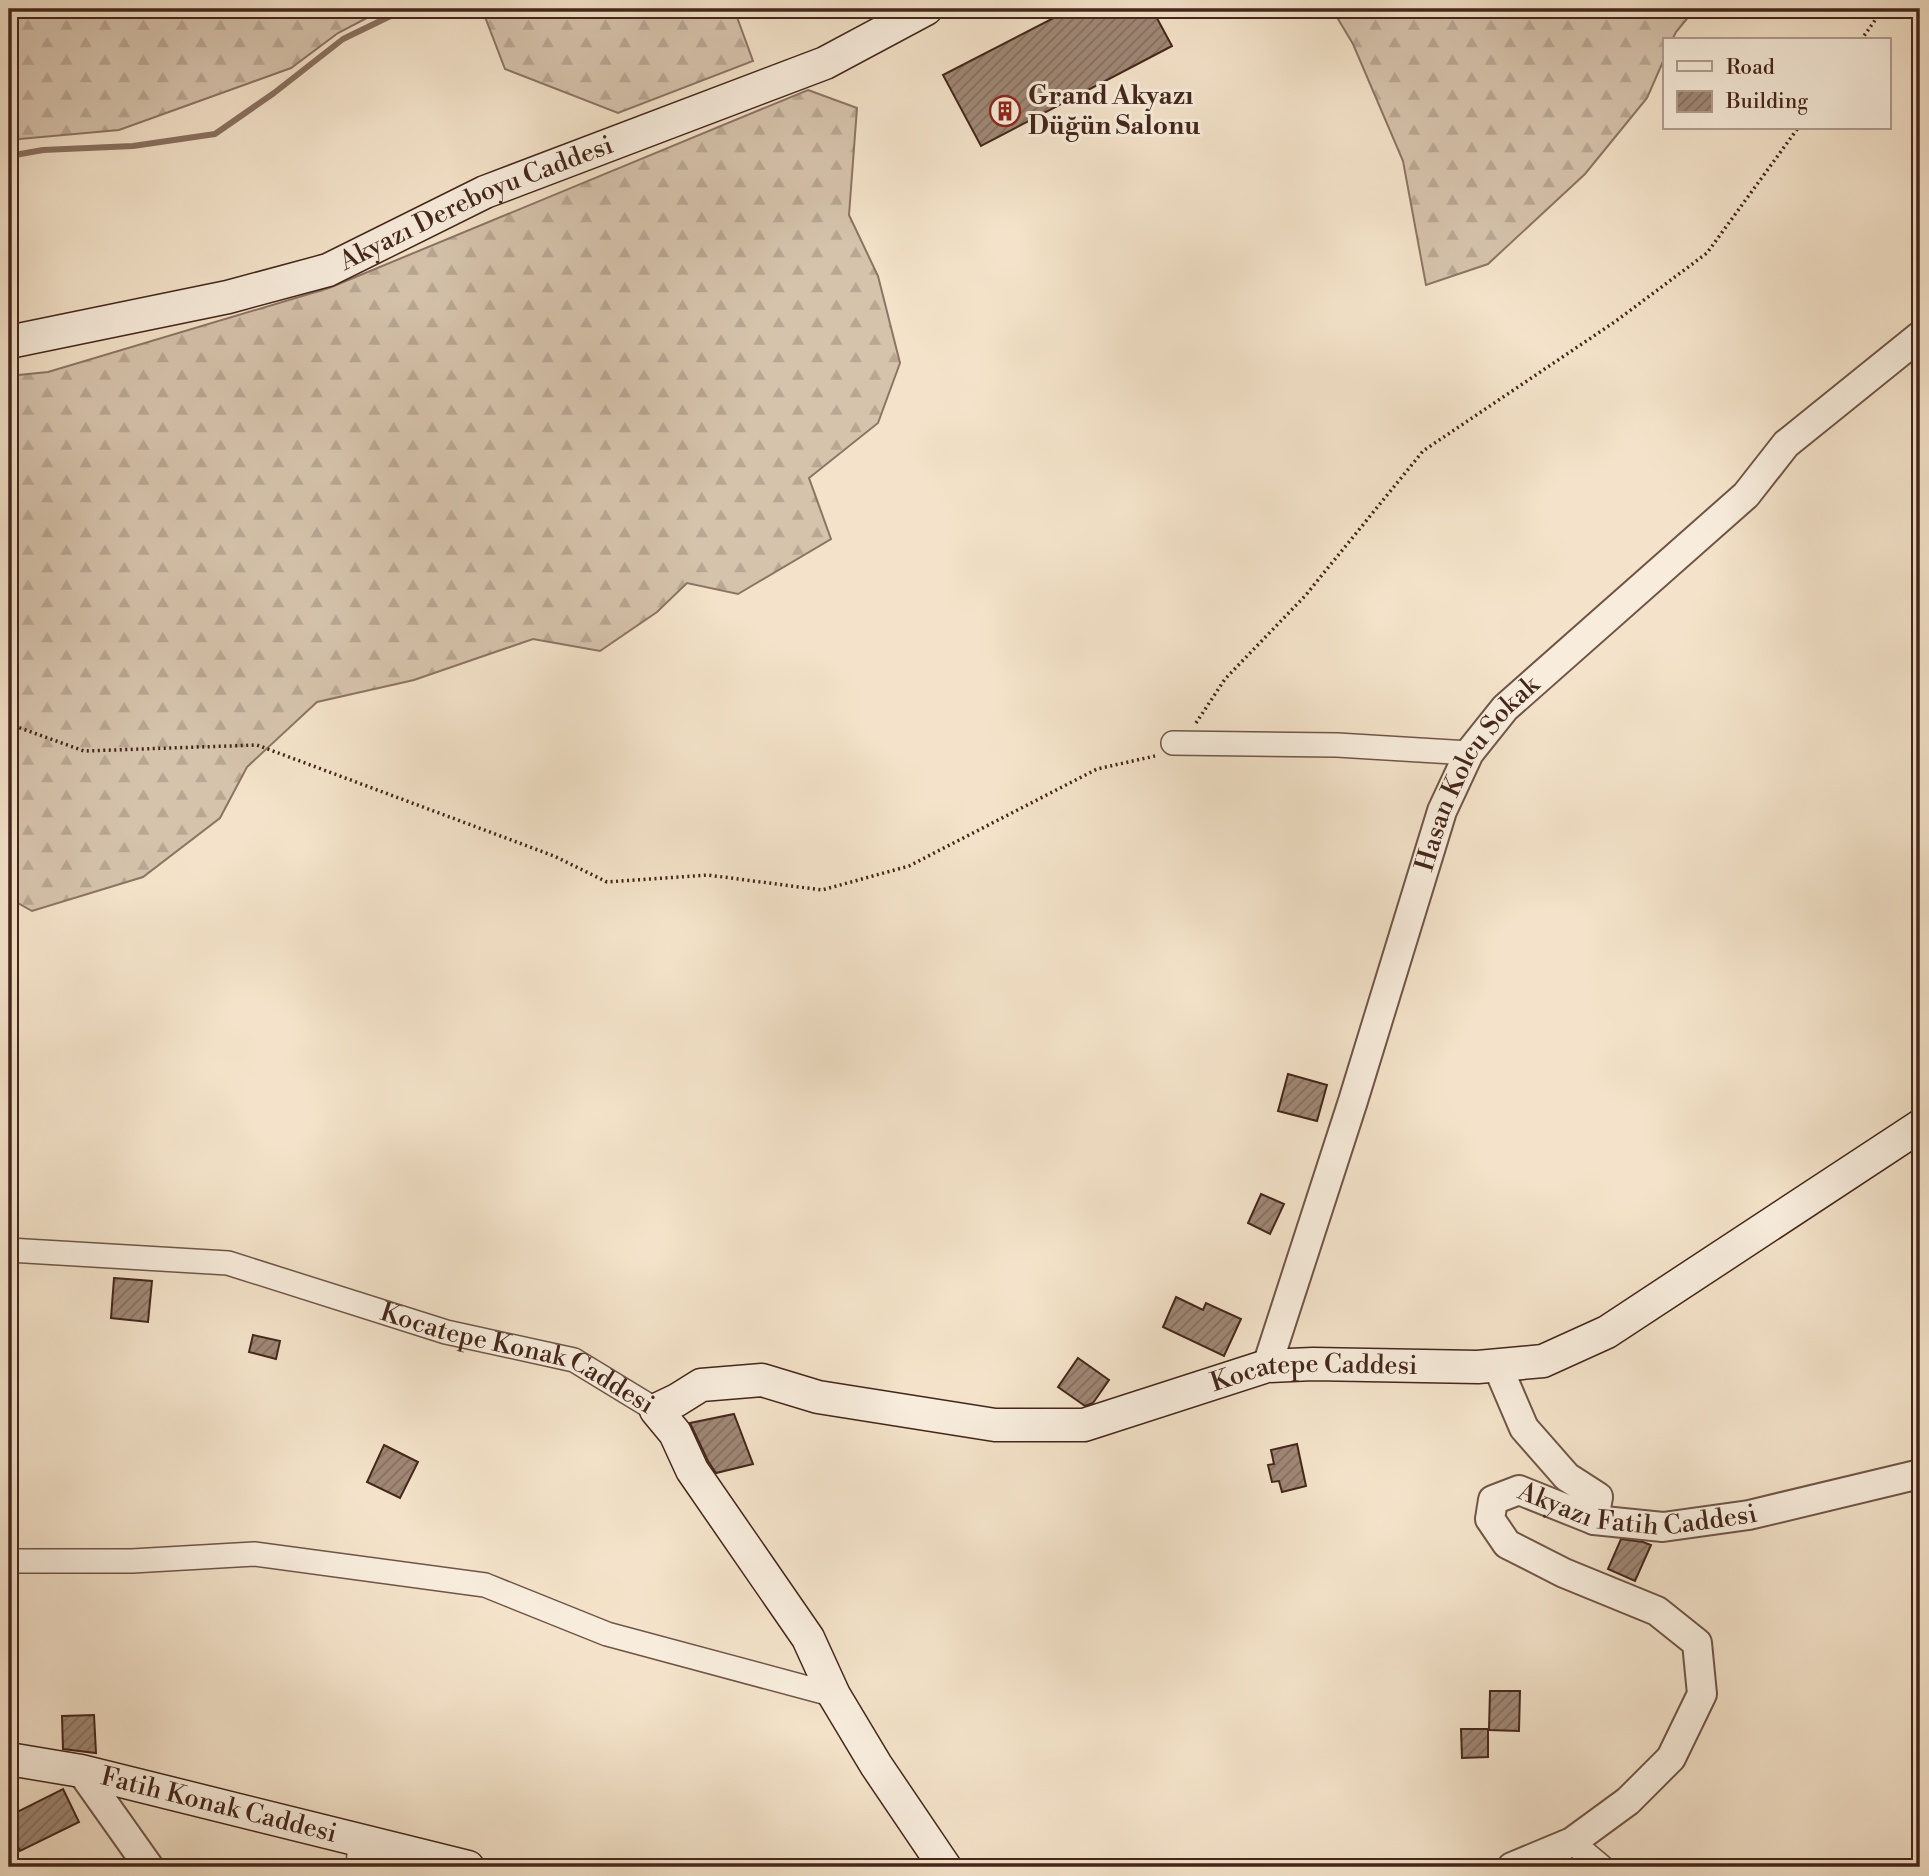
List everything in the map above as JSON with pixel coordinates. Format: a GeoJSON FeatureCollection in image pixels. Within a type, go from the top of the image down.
{"type":"FeatureCollection","features":[{"type":"Feature","properties":{"kind":"main road","name":"Akyazı Dereboyu Caddesi"},"geometry":{"type":"LineString","coordinates":[[9,342],[228,297],[328,270],[485,192],[825,63],[926,9]]}},
{"type":"Feature","properties":{"kind":"main road","name":"Kocatepe Caddesi"},"geometry":{"type":"LineString","coordinates":[[656,1410],[677,1401],[701,1385],[762,1380],[818,1397],[995,1426],[1084,1424],[1267,1366],[1497,1365],[1543,1361],[1607,1332],[1920,1126]]}},
{"type":"Feature","properties":{"kind":"main road","name":"Kocatepe Konak Caddesi"},"geometry":{"type":"LineString","coordinates":[[656,1410],[675,1433],[692,1470],[808,1638],[834,1695],[876,1765],[945,1867]]}},
{"type":"Feature","properties":{"kind":"main road","name":"Fatih Konak Caddesi"},"geometry":{"type":"LineString","coordinates":[[9,1759],[82,1771],[359,1854],[468,1867]]}},
{"type":"Feature","properties":{"kind":"street","name":"Hasan Kolcu Sokak"},"geometry":{"type":"LineString","coordinates":[[1267,1366],[1443,811],[1469,753],[1506,708],[1746,495],[1786,444],[1919,337]]}},
{"type":"Feature","properties":{"kind":"street"},"geometry":{"type":"LineString","coordinates":[[1172,743],[1337,745],[1469,753]]}},
{"type":"Feature","properties":{"kind":"street","name":"Kocatepe Konak Caddesi"},"geometry":{"type":"LineString","coordinates":[[9,1250],[228,1264],[446,1332],[574,1360],[656,1410]]}},
{"type":"Feature","properties":{"kind":"street"},"geometry":{"type":"LineString","coordinates":[[1497,1365],[1524,1428],[1567,1477],[1598,1497],[1594,1520]]}},
{"type":"Feature","properties":{"kind":"street","name":"Akyazı Fatih Caddesi"},"geometry":{"type":"LineString","coordinates":[[1572,1842],[1628,1801],[1671,1758],[1702,1694],[1697,1643],[1657,1611],[1564,1573],[1507,1544],[1490,1519],[1493,1500],[1519,1490],[1594,1520],[1663,1527],[1736,1517],[1920,1474]]}},
{"type":"Feature","properties":{"kind":"street"},"geometry":{"type":"LineString","coordinates":[[9,1560],[132,1561],[254,1554],[485,1585],[607,1634],[834,1695]]}},
{"type":"Feature","properties":{"kind":"street"},"geometry":{"type":"LineString","coordinates":[[82,1771],[149,1867]]}},
{"type":"Feature","properties":{"kind":"street"},"geometry":{"type":"LineString","coordinates":[[1512,1867],[1572,1842],[1602,1867]]}},
{"type":"Feature","properties":{"kind":"path"},"geometry":{"type":"LineString","coordinates":[[1862,38],[1883,9]]}},
{"type":"Feature","properties":{"kind":"path"},"geometry":{"type":"LineString","coordinates":[[9,724],[84,751],[257,745],[554,856],[607,882],[709,875],[822,890],[908,866],[1097,769],[1157,755],[1194,726],[1224,679],[1305,596],[1423,451],[1616,321],[1707,253],[1797,130]]}},
{"type":"Feature","properties":{"kind":"green space"},"geometry":{"type":"Polygon","coordinates":[[[9,9],[384,9],[338,33],[291,68],[119,130],[9,140],[9,9]]]}},
{"type":"Feature","properties":{"kind":"green space"},"geometry":{"type":"Polygon","coordinates":[[[482,9],[734,9],[753,61],[618,113],[505,69],[482,9]]]}},
{"type":"Feature","properties":{"kind":"green space"},"geometry":{"type":"Polygon","coordinates":[[[1332,9],[1695,9],[1673,38],[1663,38],[1663,62],[1647,98],[1585,174],[1488,264],[1426,285],[1403,161],[1353,44],[1332,9]]]}},
{"type":"Feature","properties":{"kind":"green space"},"geometry":{"type":"Polygon","coordinates":[[[808,90],[857,108],[849,215],[878,276],[900,363],[878,423],[809,478],[831,539],[738,594],[687,583],[657,612],[600,651],[533,639],[414,680],[317,702],[247,767],[220,818],[143,877],[32,911],[9,898],[9,376],[48,372],[329,288],[808,90]]]}},
{"type":"Feature","properties":{"kind":"building","name":"Grand Akyazı Düğün Salonu"},"geometry":{"type":"Polygon","coordinates":[[[1071,9],[1152,9],[1172,46],[981,146],[943,75],[1071,9]]]}},
{"type":"Feature","properties":{"kind":"building"},"geometry":{"type":"Polygon","coordinates":[[[1288,1074],[1327,1085],[1317,1121],[1278,1111],[1288,1074]]]}},
{"type":"Feature","properties":{"kind":"building"},"geometry":{"type":"Polygon","coordinates":[[[1261,1194],[1284,1204],[1270,1234],[1248,1223],[1261,1194]]]}},
{"type":"Feature","properties":{"kind":"building"},"geometry":{"type":"Polygon","coordinates":[[[114,1278],[152,1281],[148,1322],[111,1318],[114,1278]]]}},
{"type":"Feature","properties":{"kind":"building"},"geometry":{"type":"Polygon","coordinates":[[[1176,1297],[1203,1310],[1206,1303],[1241,1319],[1224,1356],[1163,1327],[1176,1297]]]}},
{"type":"Feature","properties":{"kind":"building"},"geometry":{"type":"Polygon","coordinates":[[[253,1335],[280,1341],[276,1359],[249,1352],[253,1335]]]}},
{"type":"Feature","properties":{"kind":"building"},"geometry":{"type":"Polygon","coordinates":[[[1078,1358],[1109,1380],[1093,1403],[1085,1406],[1058,1387],[1078,1358]]]}},
{"type":"Feature","properties":{"kind":"building"},"geometry":{"type":"Polygon","coordinates":[[[734,1414],[753,1464],[716,1473],[690,1423],[734,1414]]]}},
{"type":"Feature","properties":{"kind":"building"},"geometry":{"type":"Polygon","coordinates":[[[1297,1444],[1306,1486],[1282,1492],[1279,1481],[1272,1482],[1268,1465],[1274,1464],[1271,1450],[1297,1444]]]}},
{"type":"Feature","properties":{"kind":"building"},"geometry":{"type":"Polygon","coordinates":[[[384,1445],[418,1462],[400,1498],[367,1482],[384,1445]]]}},
{"type":"Feature","properties":{"kind":"building"},"geometry":{"type":"Polygon","coordinates":[[[1621,1539],[1651,1545],[1635,1581],[1608,1569],[1621,1539]]]}},
{"type":"Feature","properties":{"kind":"building"},"geometry":{"type":"Polygon","coordinates":[[[1490,1691],[1520,1691],[1519,1731],[1489,1730],[1490,1691]]]}},
{"type":"Feature","properties":{"kind":"building"},"geometry":{"type":"Polygon","coordinates":[[[94,1715],[96,1753],[63,1749],[62,1716],[94,1715]]]}},
{"type":"Feature","properties":{"kind":"building"},"geometry":{"type":"Polygon","coordinates":[[[1461,1729],[1488,1729],[1488,1757],[1462,1758],[1461,1729]]]}},
{"type":"Feature","properties":{"kind":"building"},"geometry":{"type":"Polygon","coordinates":[[[63,1789],[79,1822],[20,1851],[9,1828],[9,1816],[63,1789]]]}},
{"type":"Feature","properties":{"kind":"waterway"},"geometry":{"type":"LineString","coordinates":[[9,156],[43,150],[133,146],[215,134],[274,93],[343,39],[405,9]]}},
{"type":"Feature","properties":{"kind":"place","name":"Grand Akyazı Düğün Salonu"},"geometry":{"type":"Point","coordinates":[1005,111]}}]}
